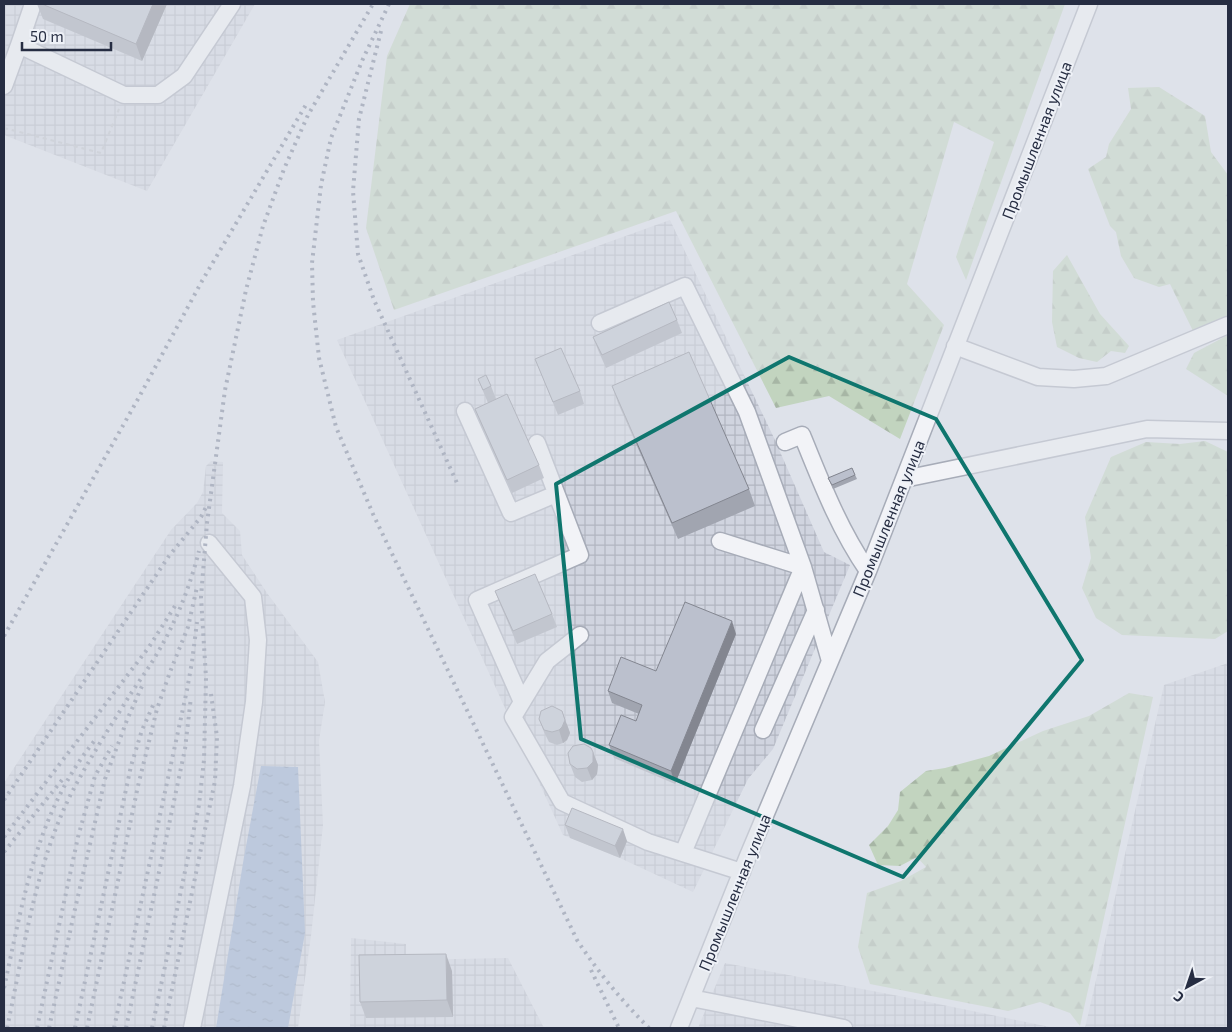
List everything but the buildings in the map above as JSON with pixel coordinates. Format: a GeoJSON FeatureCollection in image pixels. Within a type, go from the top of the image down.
{"type":"FeatureCollection","features":[{"type":"Feature","properties":{"kind":"street"},"geometry":{"type":"LineString","coordinates":[[4,86],[33,4]]}},
{"type":"Feature","properties":{"kind":"street"},"geometry":{"type":"LineString","coordinates":[[19,45],[124,95],[158,95],[184,76],[232,4]]}},
{"type":"Feature","properties":{"kind":"street","name":"Промышленная улица"},"geometry":{"type":"LineString","coordinates":[[679,1028],[868,571],[1089,4]]}},
{"type":"Feature","properties":{"kind":"street"},"geometry":{"type":"LineString","coordinates":[[600,323],[685,286],[747,412],[803,567],[830,661]]}},
{"type":"Feature","properties":{"kind":"street"},"geometry":{"type":"LineString","coordinates":[[956,346],[1038,377],[1082,378],[1106,376],[1228,325]]}},
{"type":"Feature","properties":{"kind":"street"},"geometry":{"type":"LineString","coordinates":[[465,411],[511,513],[556,494]]}},
{"type":"Feature","properties":{"kind":"street"},"geometry":{"type":"LineString","coordinates":[[904,479],[1147,429],[1228,431]]}},
{"type":"Feature","properties":{"kind":"street"},"geometry":{"type":"LineString","coordinates":[[785,442],[802,435],[826,495],[850,544],[868,571]]}},
{"type":"Feature","properties":{"kind":"street"},"geometry":{"type":"LineString","coordinates":[[522,702],[477,600],[580,556],[537,443]]}},
{"type":"Feature","properties":{"kind":"street"},"geometry":{"type":"LineString","coordinates":[[720,541],[803,567]]}},
{"type":"Feature","properties":{"kind":"street"},"geometry":{"type":"LineString","coordinates":[[192,1028],[242,786],[254,702],[258,640],[253,597],[209,542]]}},
{"type":"Feature","properties":{"kind":"street"},"geometry":{"type":"LineString","coordinates":[[683,853],[803,567]]}},
{"type":"Feature","properties":{"kind":"street"},"geometry":{"type":"LineString","coordinates":[[763,730],[816,610]]}},
{"type":"Feature","properties":{"kind":"street"},"geometry":{"type":"LineString","coordinates":[[580,635],[547,662],[513,717],[562,802],[648,842],[742,872]]}},
{"type":"Feature","properties":{"kind":"street"},"geometry":{"type":"LineString","coordinates":[[691,998],[844,1028]]}},
{"type":"Feature","properties":{"kind":"path"},"geometry":{"type":"LineString","coordinates":[[4,128],[101,153],[124,95]]}},
{"type":"Feature","properties":{"kind":"highlighted area"},"geometry":{"type":"Polygon","coordinates":[[[789,357],[936,419],[1082,660],[903,877],[581,739],[556,484],[789,357]]]}},
{"type":"Feature","properties":{"kind":"shaded area"},"geometry":{"type":"Polygon","coordinates":[[[4,4],[255,4],[147,191],[4,135],[4,4]]]}},
{"type":"Feature","properties":{"kind":"shaded area"},"geometry":{"type":"Polygon","coordinates":[[[670,220],[774,438],[824,552],[850,565],[773,749],[748,779],[693,892],[620,858],[563,835],[337,340],[670,220]]]}},
{"type":"Feature","properties":{"kind":"shaded area"},"geometry":{"type":"Polygon","coordinates":[[[211,461],[223,462],[222,513],[240,531],[242,555],[267,593],[318,662],[325,702],[319,741],[323,825],[311,936],[298,1028],[4,1028],[4,783],[171,530],[197,503],[203,492],[206,466],[211,461]]]}},
{"type":"Feature","properties":{"kind":"shaded area"},"geometry":{"type":"Polygon","coordinates":[[[1228,663],[1228,1028],[1085,1028],[1164,685],[1228,663]]]}},
{"type":"Feature","properties":{"kind":"shaded area"},"geometry":{"type":"Polygon","coordinates":[[[351,938],[406,944],[406,960],[508,958],[544,1028],[350,1028],[351,938]]]}},
{"type":"Feature","properties":{"kind":"shaded area"},"geometry":{"type":"Polygon","coordinates":[[[725,963],[904,997],[1055,1028],[698,1028],[725,963]]]}},
{"type":"Feature","properties":{"kind":"green space"},"geometry":{"type":"Polygon","coordinates":[[[410,4],[1065,4],[966,280],[956,257],[994,142],[954,122],[907,284],[944,325],[900,439],[829,396],[776,408],[676,211],[394,310],[366,228],[387,56],[410,4]]]}},
{"type":"Feature","properties":{"kind":"green space"},"geometry":{"type":"Polygon","coordinates":[[[1159,87],[1205,116],[1211,152],[1228,175],[1228,318],[1194,333],[1170,284],[1159,287],[1134,278],[1121,256],[1116,232],[1110,226],[1088,169],[1106,157],[1109,144],[1131,109],[1128,88],[1159,87]]]}},
{"type":"Feature","properties":{"kind":"green space"},"geometry":{"type":"Polygon","coordinates":[[[1067,255],[1100,314],[1129,346],[1125,353],[1111,351],[1097,362],[1079,358],[1057,347],[1052,322],[1053,271],[1067,255]]]}},
{"type":"Feature","properties":{"kind":"green space"},"geometry":{"type":"Polygon","coordinates":[[[1228,335],[1228,396],[1186,369],[1194,353],[1228,335]]]}},
{"type":"Feature","properties":{"kind":"green space"},"geometry":{"type":"Polygon","coordinates":[[[1205,441],[1228,452],[1228,631],[1215,639],[1122,635],[1096,618],[1082,588],[1091,558],[1085,517],[1111,457],[1146,442],[1180,444],[1205,441]]]}},
{"type":"Feature","properties":{"kind":"green space"},"geometry":{"type":"Polygon","coordinates":[[[1129,693],[1153,697],[1080,1026],[1070,1013],[1040,1002],[1008,1011],[870,984],[858,947],[867,893],[901,881],[926,867],[917,857],[900,866],[878,865],[869,845],[888,826],[898,810],[900,792],[926,771],[989,756],[1043,731],[1089,716],[1129,693]]]}},
{"type":"Feature","properties":{"kind":"water"},"geometry":{"type":"Polygon","coordinates":[[[261,766],[298,767],[305,933],[288,1028],[216,1028],[244,857],[261,766]]]}},
{"type":"Feature","properties":{"kind":"railway"},"geometry":{"type":"LineString","coordinates":[[152,1028],[199,805],[204,760],[206,678],[201,597],[207,523],[225,390],[246,290],[263,226],[284,169],[308,115],[373,4]]}},
{"type":"Feature","properties":{"kind":"railway"},"geometry":{"type":"LineString","coordinates":[[389,4],[362,61],[331,138],[321,185],[312,263],[313,302],[319,358],[336,427],[373,514],[577,940],[611,986],[649,1028]]}},
{"type":"Feature","properties":{"kind":"railway"},"geometry":{"type":"LineString","coordinates":[[381,31],[359,119],[353,191],[358,254],[374,300],[457,483]]}},
{"type":"Feature","properties":{"kind":"railway"},"geometry":{"type":"LineString","coordinates":[[4,636],[138,399],[202,281],[307,103]]}},
{"type":"Feature","properties":{"kind":"railway"},"geometry":{"type":"LineString","coordinates":[[4,800],[169,556],[201,517],[206,507]]}},
{"type":"Feature","properties":{"kind":"railway"},"geometry":{"type":"LineString","coordinates":[[7,1028],[39,879],[59,822],[71,794],[90,759],[165,640],[182,603],[199,551]]}},
{"type":"Feature","properties":{"kind":"railway"},"geometry":{"type":"LineString","coordinates":[[87,1028],[138,786],[157,709],[188,627],[197,587]]}},
{"type":"Feature","properties":{"kind":"railway"},"geometry":{"type":"LineString","coordinates":[[4,837],[149,647],[175,606]]}},
{"type":"Feature","properties":{"kind":"railway"},"geometry":{"type":"LineString","coordinates":[[114,1028],[187,690],[197,622]]}},
{"type":"Feature","properties":{"kind":"railway"},"geometry":{"type":"LineString","coordinates":[[49,1028],[105,779],[142,686]]}},
{"type":"Feature","properties":{"kind":"railway"},"geometry":{"type":"LineString","coordinates":[[164,1028],[215,781],[217,737],[211,694]]}},
{"type":"Feature","properties":{"kind":"railway"},"geometry":{"type":"LineString","coordinates":[[126,1028],[185,749],[191,697]]}},
{"type":"Feature","properties":{"kind":"railway"},"geometry":{"type":"LineString","coordinates":[[75,1028],[131,766],[142,730],[155,701]]}},
{"type":"Feature","properties":{"kind":"railway"},"geometry":{"type":"LineString","coordinates":[[4,988],[26,890],[46,826],[59,796],[76,767],[96,739]]}},
{"type":"Feature","properties":{"kind":"railway"},"geometry":{"type":"LineString","coordinates":[[37,1028],[78,837],[95,776],[112,746]]}},
{"type":"Feature","properties":{"kind":"railway"},"geometry":{"type":"LineString","coordinates":[[4,852],[62,780]]}},
{"type":"Feature","properties":{"kind":"railway"},"geometry":{"type":"LineString","coordinates":[[591,970],[619,1028]]}}]}
